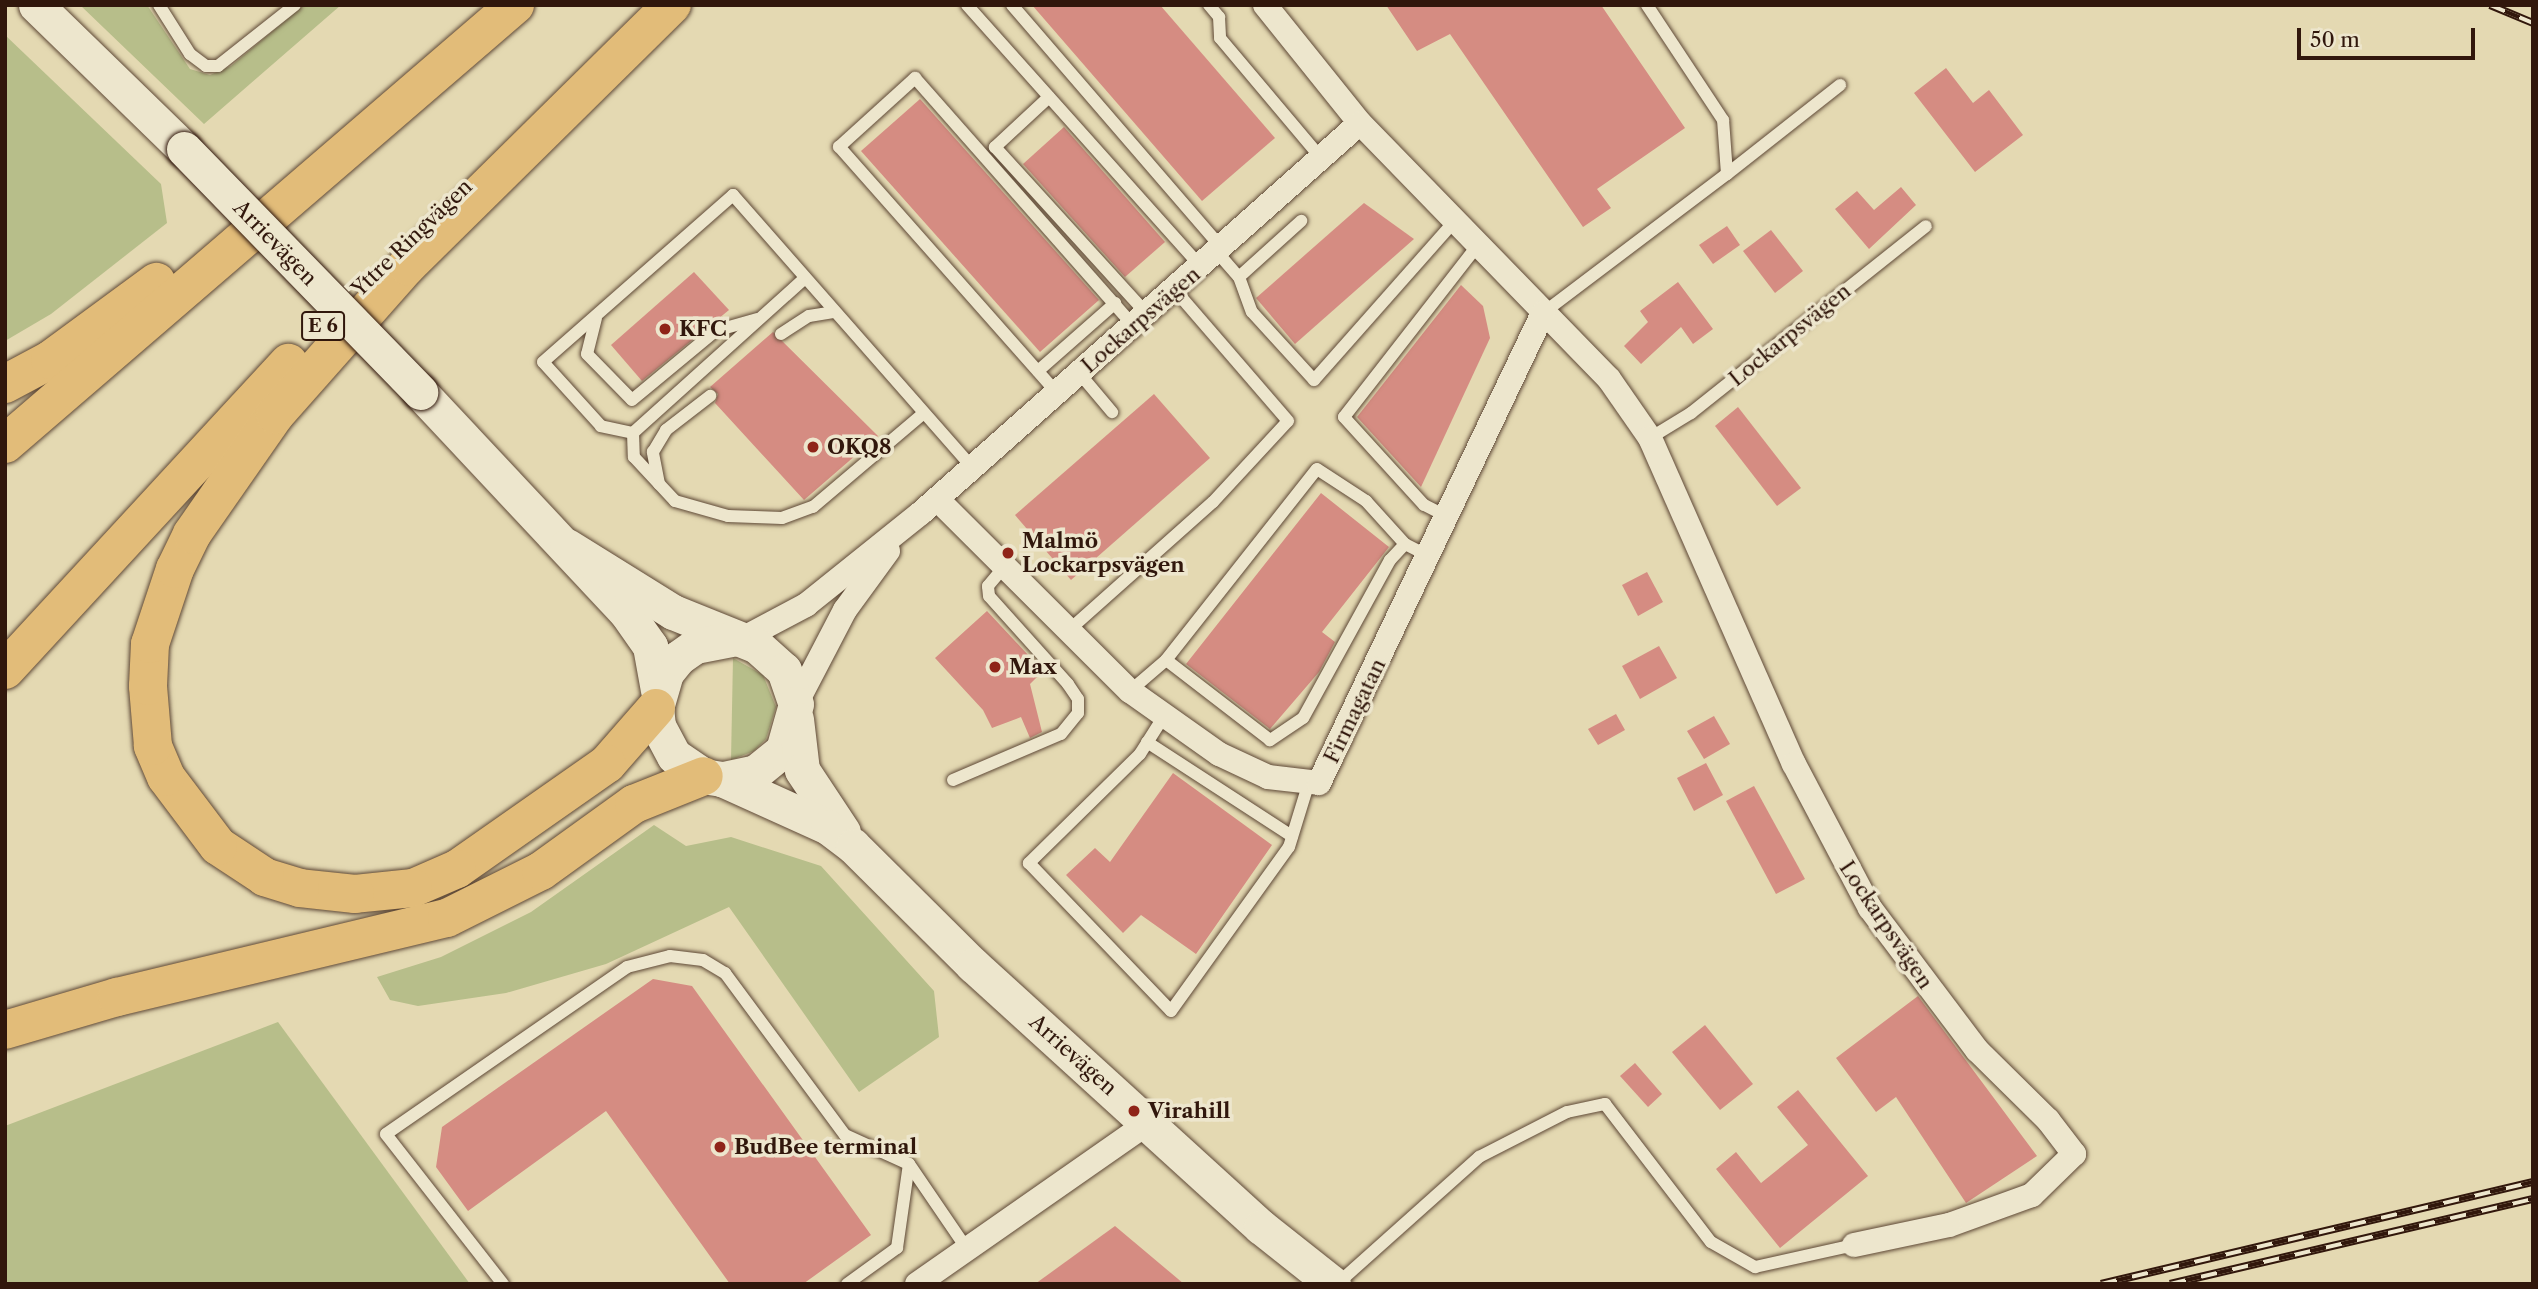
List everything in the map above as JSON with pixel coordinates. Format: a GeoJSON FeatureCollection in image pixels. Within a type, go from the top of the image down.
{"type":"FeatureCollection","features":[{"type":"Feature","properties":{"kind":"highway"},"geometry":{"type":"LineString","coordinates":[[5,384],[114,315],[489,5]]}},
{"type":"Feature","properties":{"kind":"highway"},"geometry":{"type":"LineString","coordinates":[[5,444],[514,5]]}},
{"type":"Feature","properties":{"kind":"highway","name":"Yttre Ringvägen"},"geometry":{"type":"LineString","coordinates":[[5,670],[177,478],[393,254],[663,5]]}},
{"type":"Feature","properties":{"kind":"highway"},"geometry":{"type":"LineString","coordinates":[[657,699],[607,764],[457,869],[413,888],[355,894],[300,888],[265,877],[218,846],[166,777],[153,746],[148,685],[150,644],[174,569],[192,534],[275,415],[407,266],[672,5]]}},
{"type":"Feature","properties":{"kind":"highway"},"geometry":{"type":"LineString","coordinates":[[5,1030],[117,997],[447,918],[541,871],[644,799],[713,777]]}},
{"type":"Feature","properties":{"kind":"main road","name":"Arrievägen"},"geometry":{"type":"LineString","coordinates":[[36,5],[184,149],[568,545],[643,634],[655,659],[657,699]]}},
{"type":"Feature","properties":{"kind":"main road","name":"Arrievägen"},"geometry":{"type":"LineString","coordinates":[[568,545],[653,601],[736,640]]}},
{"type":"Feature","properties":{"kind":"main road"},"geometry":{"type":"LineString","coordinates":[[736,640],[778,663],[796,710],[791,734],[771,763],[739,778],[713,777],[688,768],[664,742],[657,699],[678,658],[695,646],[736,640]]}},
{"type":"Feature","properties":{"kind":"main road","name":"Arrievägen"},"geometry":{"type":"LineString","coordinates":[[796,710],[802,770],[853,846]]}},
{"type":"Feature","properties":{"kind":"main road","name":"Arrievägen"},"geometry":{"type":"LineString","coordinates":[[713,777],[828,827],[853,846],[974,965],[1261,1227],[1335,1284]]}},
{"type":"Feature","properties":{"kind":"street","name":"Lockarpsvägen"},"geometry":{"type":"LineString","coordinates":[[1265,5],[1360,123],[1609,379],[1650,438],[1794,764],[1870,908],[1977,1050],[2049,1120],[2074,1154],[2032,1195],[1949,1225],[1854,1245]]}},
{"type":"Feature","properties":{"kind":"street","name":"Lockarpsvägen"},"geometry":{"type":"LineString","coordinates":[[736,640],[806,605],[929,506],[1360,123]]}},
{"type":"Feature","properties":{"kind":"street","name":"Firmagatan"},"geometry":{"type":"LineString","coordinates":[[929,506],[1004,567],[1130,691],[1164,716],[1219,754],[1268,777],[1318,783],[1337,752],[1543,313]]}},
{"type":"Feature","properties":{"kind":"street","name":"Lockarpsvägen"},"geometry":{"type":"LineString","coordinates":[[796,710],[845,610],[929,506]]}},
{"type":"Feature","properties":{"kind":"street"},"geometry":{"type":"LineString","coordinates":[[917,1284],[1148,1123]]}},
{"type":"Feature","properties":{"kind":"lane"},"geometry":{"type":"LineString","coordinates":[[159,5],[190,54],[206,66],[218,66],[295,5]]}},
{"type":"Feature","properties":{"kind":"lane"},"geometry":{"type":"LineString","coordinates":[[967,5],[1049,97],[1213,256],[1239,277],[1251,312],[1314,380],[1454,222]]}},
{"type":"Feature","properties":{"kind":"lane"},"geometry":{"type":"LineString","coordinates":[[1012,5],[1213,256]]}},
{"type":"Feature","properties":{"kind":"lane"},"geometry":{"type":"LineString","coordinates":[[1209,5],[1219,17],[1220,38],[1321,158]]}},
{"type":"Feature","properties":{"kind":"lane"},"geometry":{"type":"LineString","coordinates":[[1647,5],[1723,120],[1727,174]]}},
{"type":"Feature","properties":{"kind":"lane"},"geometry":{"type":"LineString","coordinates":[[1057,393],[839,147],[915,78],[1115,303],[1140,320]]}},
{"type":"Feature","properties":{"kind":"lane"},"geometry":{"type":"LineString","coordinates":[[1543,313],[1840,85]]}},
{"type":"Feature","properties":{"kind":"lane"},"geometry":{"type":"LineString","coordinates":[[1049,97],[995,147],[1140,320]]}},
{"type":"Feature","properties":{"kind":"lane"},"geometry":{"type":"LineString","coordinates":[[633,433],[601,426],[543,362],[733,195],[972,467]]}},
{"type":"Feature","properties":{"kind":"lane"},"geometry":{"type":"LineString","coordinates":[[1239,277],[1301,221]]}},
{"type":"Feature","properties":{"kind":"lane","name":"Lockarpsvägen"},"geometry":{"type":"LineString","coordinates":[[1650,438],[1691,413],[1926,226]]}},
{"type":"Feature","properties":{"kind":"lane"},"geometry":{"type":"LineString","coordinates":[[1448,517],[1424,505],[1344,417],[1477,246]]}},
{"type":"Feature","properties":{"kind":"lane"},"geometry":{"type":"LineString","coordinates":[[633,433],[806,278]]}},
{"type":"Feature","properties":{"kind":"lane"},"geometry":{"type":"LineString","coordinates":[[1068,631],[1213,502],[1288,421],[1175,290]]}},
{"type":"Feature","properties":{"kind":"lane"},"geometry":{"type":"LineString","coordinates":[[1038,371],[1115,303]]}},
{"type":"Feature","properties":{"kind":"lane"},"geometry":{"type":"LineString","coordinates":[[781,334],[809,316],[835,312]]}},
{"type":"Feature","properties":{"kind":"lane"},"geometry":{"type":"LineString","coordinates":[[597,314],[587,354],[632,400],[715,331],[761,318]]}},
{"type":"Feature","properties":{"kind":"lane"},"geometry":{"type":"LineString","coordinates":[[1080,374],[1112,412]]}},
{"type":"Feature","properties":{"kind":"lane"},"geometry":{"type":"LineString","coordinates":[[659,485],[653,452],[666,430],[710,396]]}},
{"type":"Feature","properties":{"kind":"lane"},"geometry":{"type":"LineString","coordinates":[[633,433],[634,457],[675,501],[728,516],[782,518],[813,507],[924,413]]}},
{"type":"Feature","properties":{"kind":"lane"},"geometry":{"type":"LineString","coordinates":[[1130,691],[1166,660],[1317,469],[1366,501],[1405,544],[1429,556]]}},
{"type":"Feature","properties":{"kind":"lane"},"geometry":{"type":"LineString","coordinates":[[1166,660],[1270,740],[1303,718],[1390,561],[1405,544]]}},
{"type":"Feature","properties":{"kind":"lane"},"geometry":{"type":"LineString","coordinates":[[953,780],[1061,734],[1077,713],[1077,699],[1069,684],[989,596],[988,586],[1004,567]]}},
{"type":"Feature","properties":{"kind":"lane"},"geometry":{"type":"LineString","coordinates":[[1164,716],[1147,742],[1029,863],[1171,1011],[1292,836],[1309,782]]}},
{"type":"Feature","properties":{"kind":"lane"},"geometry":{"type":"LineString","coordinates":[[1147,742],[1292,836]]}},
{"type":"Feature","properties":{"kind":"lane"},"geometry":{"type":"LineString","coordinates":[[503,1284],[386,1134],[627,967],[670,956],[703,960],[725,973],[845,1135],[909,1164],[967,1249]]}},
{"type":"Feature","properties":{"kind":"lane"},"geometry":{"type":"LineString","coordinates":[[1335,1284],[1479,1157],[1567,1112],[1605,1104],[1712,1242],[1755,1267],[1854,1245]]}},
{"type":"Feature","properties":{"kind":"lane"},"geometry":{"type":"LineString","coordinates":[[847,1284],[897,1248],[909,1164]]}},
{"type":"Feature","properties":{"kind":"green space"},"geometry":{"type":"Polygon","coordinates":[[[80,5],[147,5],[190,69],[210,75],[231,66],[304,5],[341,5],[204,124],[80,5]]]}},
{"type":"Feature","properties":{"kind":"green space"},"geometry":{"type":"Polygon","coordinates":[[[5,35],[161,184],[167,223],[51,314],[5,341],[5,35]]]}},
{"type":"Feature","properties":{"kind":"green space"},"geometry":{"type":"Polygon","coordinates":[[[733,658],[763,675],[776,707],[766,739],[754,751],[731,760],[733,658]]]}},
{"type":"Feature","properties":{"kind":"green space"},"geometry":{"type":"Polygon","coordinates":[[[654,825],[686,846],[731,837],[821,866],[934,991],[939,1037],[859,1092],[729,907],[606,964],[506,993],[418,1006],[390,1000],[377,977],[441,957],[531,912],[654,825]]]}},
{"type":"Feature","properties":{"kind":"green space"},"geometry":{"type":"Polygon","coordinates":[[[278,1022],[470,1284],[5,1284],[5,1126],[278,1022]]]}},
{"type":"Feature","properties":{"kind":"building"},"geometry":{"type":"Polygon","coordinates":[[[1032,5],[1160,5],[1275,138],[1202,201],[1032,5]]]}},
{"type":"Feature","properties":{"kind":"building"},"geometry":{"type":"Polygon","coordinates":[[[1386,5],[1601,5],[1685,128],[1597,189],[1611,208],[1583,227],[1450,34],[1417,51],[1386,5]]]}},
{"type":"Feature","properties":{"kind":"building"},"geometry":{"type":"Polygon","coordinates":[[[1946,68],[1973,103],[1989,90],[2023,135],[1975,172],[1914,93],[1946,68]]]}},
{"type":"Feature","properties":{"kind":"building"},"geometry":{"type":"Polygon","coordinates":[[[920,99],[1099,300],[1040,352],[861,151],[920,99]]]}},
{"type":"Feature","properties":{"kind":"building"},"geometry":{"type":"Polygon","coordinates":[[[1064,127],[1165,242],[1125,277],[1023,164],[1064,127]]]}},
{"type":"Feature","properties":{"kind":"building"},"geometry":{"type":"Polygon","coordinates":[[[1901,187],[1916,205],[1869,249],[1835,209],[1857,191],[1874,210],[1901,187]]]}},
{"type":"Feature","properties":{"kind":"building"},"geometry":{"type":"Polygon","coordinates":[[[1364,203],[1414,239],[1295,344],[1256,298],[1364,203]]]}},
{"type":"Feature","properties":{"kind":"building"},"geometry":{"type":"Polygon","coordinates":[[[1727,226],[1740,245],[1713,264],[1699,245],[1727,226]]]}},
{"type":"Feature","properties":{"kind":"building"},"geometry":{"type":"Polygon","coordinates":[[[1771,230],[1803,271],[1775,293],[1743,251],[1771,230]]]}},
{"type":"Feature","properties":{"kind":"building"},"geometry":{"type":"Polygon","coordinates":[[[694,272],[729,310],[642,381],[611,345],[694,272]]]}},
{"type":"Feature","properties":{"kind":"building"},"geometry":{"type":"Polygon","coordinates":[[[1678,282],[1713,329],[1693,344],[1681,327],[1641,364],[1624,346],[1648,322],[1640,311],[1678,282]]]}},
{"type":"Feature","properties":{"kind":"building"},"geometry":{"type":"Polygon","coordinates":[[[1461,285],[1483,306],[1490,338],[1421,487],[1357,417],[1461,285]]]}},
{"type":"Feature","properties":{"kind":"building"},"geometry":{"type":"Polygon","coordinates":[[[773,332],[878,436],[804,500],[715,403],[718,394],[710,387],[773,332]]]}},
{"type":"Feature","properties":{"kind":"building"},"geometry":{"type":"Polygon","coordinates":[[[1154,394],[1210,458],[1071,580],[1015,515],[1154,394]]]}},
{"type":"Feature","properties":{"kind":"building"},"geometry":{"type":"Polygon","coordinates":[[[1738,407],[1801,488],[1777,506],[1715,426],[1738,407]]]}},
{"type":"Feature","properties":{"kind":"building"},"geometry":{"type":"Polygon","coordinates":[[[1321,493],[1389,547],[1322,632],[1335,642],[1319,672],[1270,729],[1186,664],[1321,493]]]}},
{"type":"Feature","properties":{"kind":"building"},"geometry":{"type":"Polygon","coordinates":[[[1647,572],[1663,602],[1638,616],[1622,585],[1647,572]]]}},
{"type":"Feature","properties":{"kind":"building"},"geometry":{"type":"Polygon","coordinates":[[[987,611],[1043,671],[1030,684],[1042,732],[1030,738],[1021,717],[992,728],[983,710],[935,658],[987,611]]]}},
{"type":"Feature","properties":{"kind":"building"},"geometry":{"type":"Polygon","coordinates":[[[1659,646],[1677,678],[1640,699],[1622,666],[1659,646]]]}},
{"type":"Feature","properties":{"kind":"building"},"geometry":{"type":"Polygon","coordinates":[[[1616,714],[1625,730],[1598,745],[1588,729],[1616,714]]]}},
{"type":"Feature","properties":{"kind":"building"},"geometry":{"type":"Polygon","coordinates":[[[1714,716],[1730,744],[1704,759],[1687,731],[1714,716]]]}},
{"type":"Feature","properties":{"kind":"building"},"geometry":{"type":"Polygon","coordinates":[[[1706,763],[1723,795],[1694,811],[1677,778],[1706,763]]]}},
{"type":"Feature","properties":{"kind":"building"},"geometry":{"type":"Polygon","coordinates":[[[1173,773],[1272,845],[1196,954],[1141,915],[1123,933],[1066,875],[1095,848],[1110,862],[1173,773]]]}},
{"type":"Feature","properties":{"kind":"building"},"geometry":{"type":"Polygon","coordinates":[[[1754,786],[1805,879],[1776,894],[1726,801],[1754,786]]]}},
{"type":"Feature","properties":{"kind":"building","name":"BudBee terminal"},"geometry":{"type":"Polygon","coordinates":[[[653,979],[692,986],[871,1235],[803,1284],[730,1284],[606,1111],[468,1211],[436,1167],[442,1127],[653,979]]]}},
{"type":"Feature","properties":{"kind":"building"},"geometry":{"type":"Polygon","coordinates":[[[1918,996],[2037,1156],[1966,1203],[1896,1097],[1876,1112],[1836,1058],[1918,996]]]}},
{"type":"Feature","properties":{"kind":"building"},"geometry":{"type":"Polygon","coordinates":[[[1705,1025],[1753,1084],[1720,1110],[1672,1052],[1705,1025]]]}},
{"type":"Feature","properties":{"kind":"building"},"geometry":{"type":"Polygon","coordinates":[[[1635,1063],[1662,1094],[1648,1107],[1620,1076],[1635,1063]]]}},
{"type":"Feature","properties":{"kind":"building"},"geometry":{"type":"Polygon","coordinates":[[[1798,1090],[1868,1176],[1780,1248],[1716,1169],[1736,1152],[1761,1183],[1808,1145],[1777,1107],[1798,1090]]]}},
{"type":"Feature","properties":{"kind":"building"},"geometry":{"type":"Polygon","coordinates":[[[1115,1226],[1184,1284],[1035,1284],[1115,1226]]]}},
{"type":"Feature","properties":{"kind":"railway"},"geometry":{"type":"LineString","coordinates":[[2490,5],[2533,23]]}},
{"type":"Feature","properties":{"kind":"railway"},"geometry":{"type":"LineString","coordinates":[[2101,1284],[2533,1182]]}},
{"type":"Feature","properties":{"kind":"railway"},"geometry":{"type":"LineString","coordinates":[[2170,1284],[2533,1199]]}},
{"type":"Feature","properties":{"kind":"place","name":"KFC"},"geometry":{"type":"Point","coordinates":[665,329]}},
{"type":"Feature","properties":{"kind":"place","name":"OKQ8"},"geometry":{"type":"Point","coordinates":[813,447]}},
{"type":"Feature","properties":{"kind":"place","name":"Malmö Lockarpsvägen"},"geometry":{"type":"Point","coordinates":[1008,553]}},
{"type":"Feature","properties":{"kind":"place","name":"Max"},"geometry":{"type":"Point","coordinates":[995,667]}},
{"type":"Feature","properties":{"kind":"place","name":"Virahill"},"geometry":{"type":"Point","coordinates":[1134,1111]}},
{"type":"Feature","properties":{"kind":"place","name":"BudBee terminal"},"geometry":{"type":"Point","coordinates":[720,1147]}}]}
